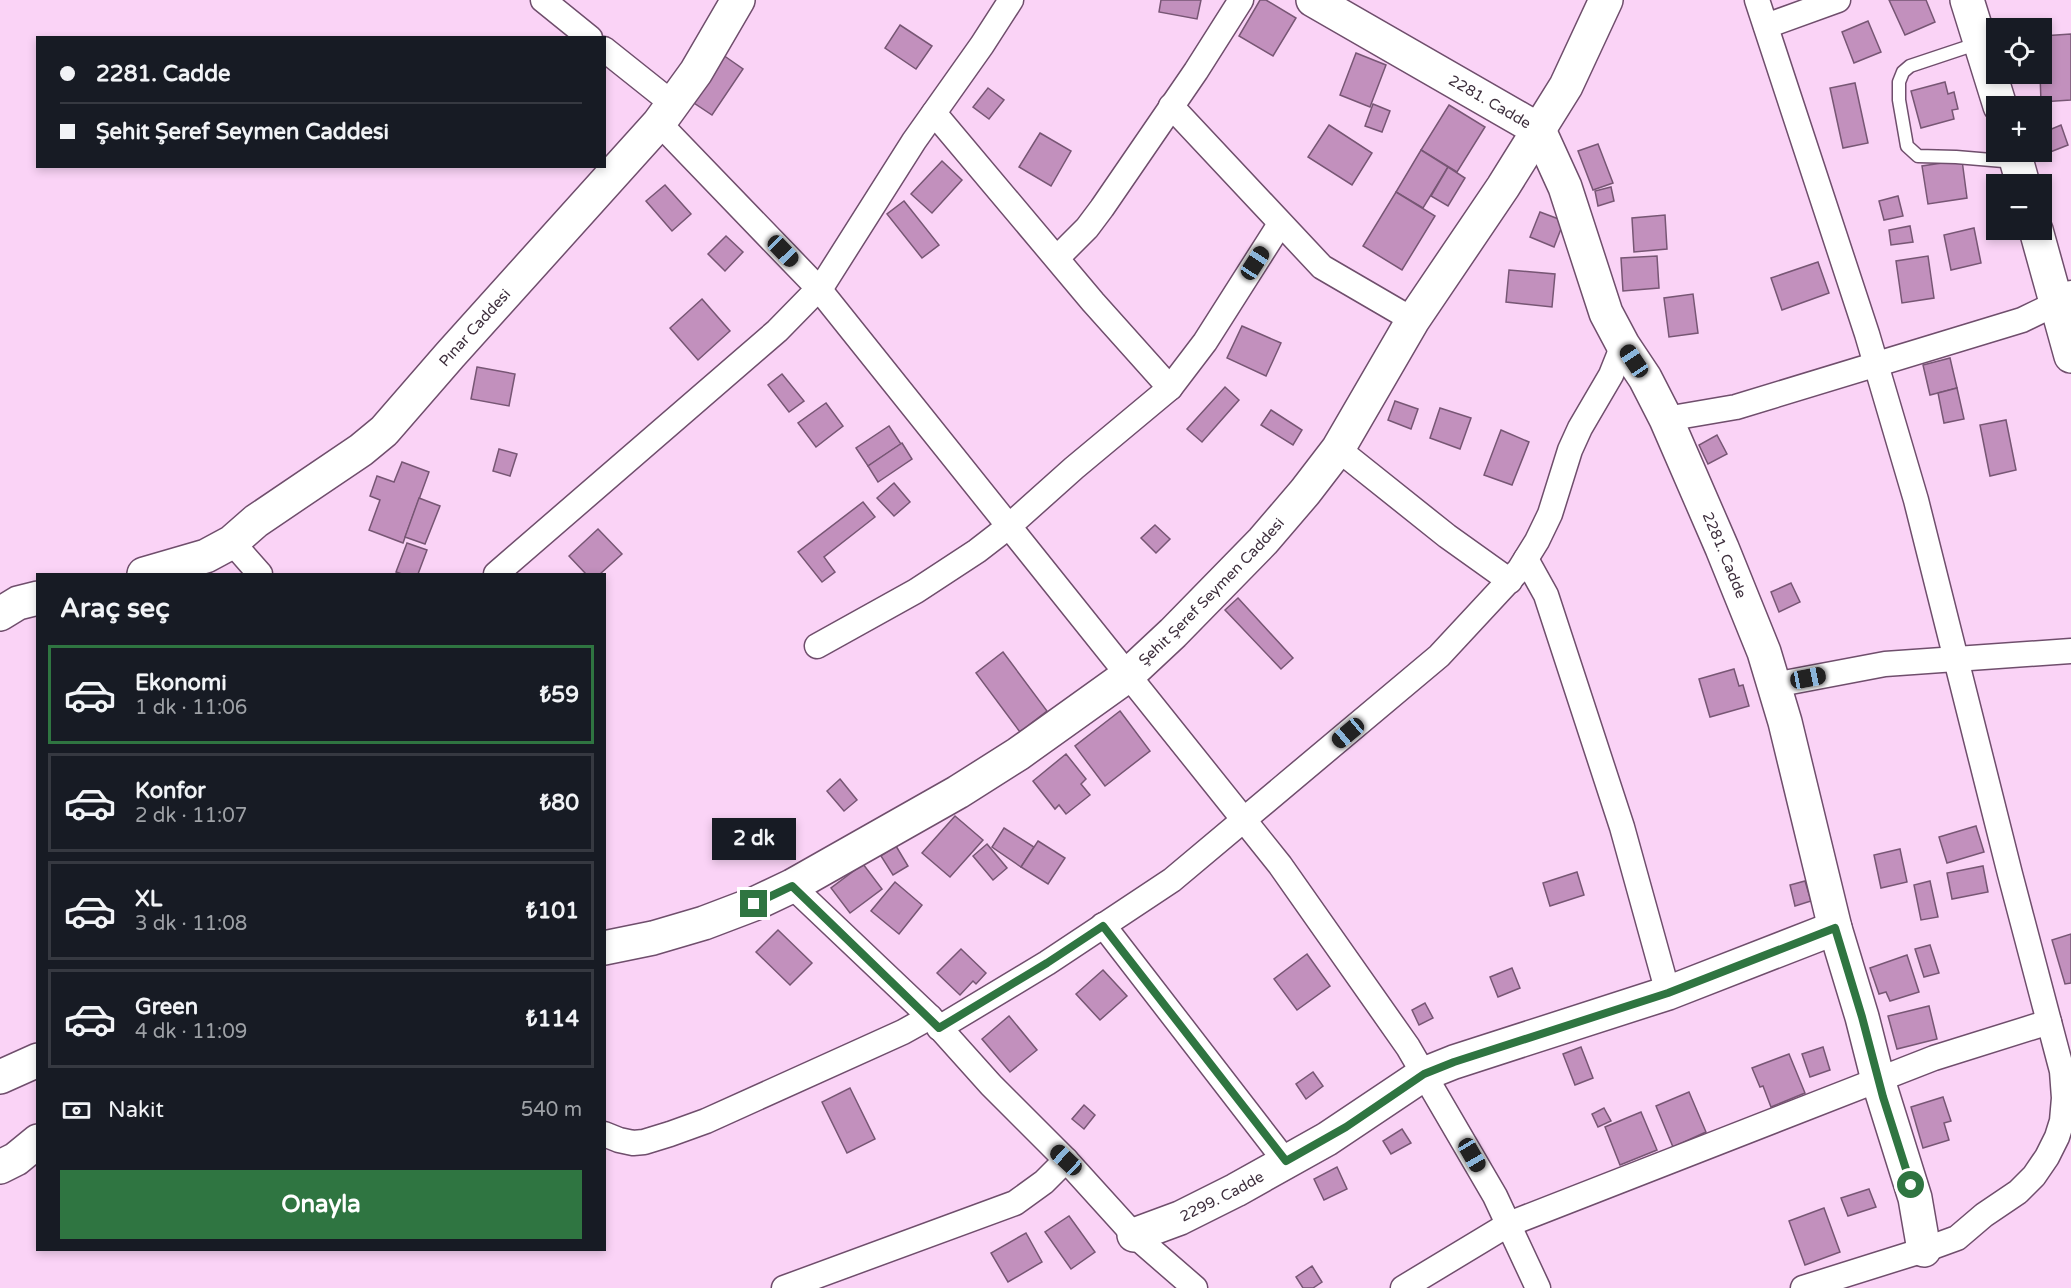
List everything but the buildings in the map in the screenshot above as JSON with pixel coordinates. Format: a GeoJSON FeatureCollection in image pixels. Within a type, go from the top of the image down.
{"type":"FeatureCollection","features":[{"type":"Feature","properties":{"kind":"street"},"geometry":{"type":"LineString","coordinates":[[543,0],[588,36]]}},
{"type":"Feature","properties":{"kind":"street","name":"Pınar Caddesi"},"geometry":{"type":"LineString","coordinates":[[147,573],[206,556],[232,542],[256,521],[361,450],[384,431],[666,114],[696,72],[738,0]]}},
{"type":"Feature","properties":{"kind":"street"},"geometry":{"type":"LineString","coordinates":[[497,573],[777,331],[819,289],[1011,0]]}},
{"type":"Feature","properties":{"kind":"street"},"geometry":{"type":"LineString","coordinates":[[1057,258],[1102,208],[1241,0]]}},
{"type":"Feature","properties":{"kind":"street","name":"2281. Cadde"},"geometry":{"type":"LineString","coordinates":[[1313,0],[1539,130],[1565,187],[1603,304],[1623,345],[1645,378],[1666,419],[1747,607],[1774,685],[1835,928],[1878,1080],[1915,1198],[1924,1250]]}},
{"type":"Feature","properties":{"kind":"street","name":"Şehit Şeref Seymen Caddesi"},"geometry":{"type":"LineString","coordinates":[[606,948],[653,938],[704,923],[754,904],[792,886],[978,779],[1070,718],[1127,675],[1219,588],[1305,492],[1338,449],[1413,320],[1566,86],[1606,0]]}},
{"type":"Feature","properties":{"kind":"street"},"geometry":{"type":"LineString","coordinates":[[1757,0],[1877,366],[1916,500],[2062,1071],[2064,1098],[2062,1121],[2057,1137],[2034,1176],[2018,1192],[1956,1238],[1805,1288]]}},
{"type":"Feature","properties":{"kind":"street"},"geometry":{"type":"LineString","coordinates":[[1766,26],[1838,0]]}},
{"type":"Feature","properties":{"kind":"street"},"geometry":{"type":"LineString","coordinates":[[1967,0],[1997,96]]}},
{"type":"Feature","properties":{"kind":"street"},"geometry":{"type":"LineString","coordinates":[[606,51],[666,114],[819,289],[1280,865],[1403,1038],[1495,1196],[1538,1288]]}},
{"type":"Feature","properties":{"kind":"street"},"geometry":{"type":"LineString","coordinates":[[1171,106],[1322,267],[1413,320]]}},
{"type":"Feature","properties":{"kind":"street"},"geometry":{"type":"LineString","coordinates":[[934,113],[1093,302],[1170,388]]}},
{"type":"Feature","properties":{"kind":"street"},"geometry":{"type":"LineString","coordinates":[[817,646],[916,591],[977,551],[1170,388],[1205,342],[1280,224]]}},
{"type":"Feature","properties":{"kind":"street"},"geometry":{"type":"LineString","coordinates":[[2040,240],[2063,299],[2071,356]]}},
{"type":"Feature","properties":{"kind":"street"},"geometry":{"type":"LineString","coordinates":[[1666,419],[1736,407],[1877,366],[2022,321],[2063,299]]}},
{"type":"Feature","properties":{"kind":"street"},"geometry":{"type":"LineString","coordinates":[[606,1135],[633,1143],[644,1142],[706,1121],[903,1032],[935,1023],[1047,963],[1172,880],[1439,656],[1510,581],[1526,559],[1550,514],[1570,450],[1611,375],[1623,345]]}},
{"type":"Feature","properties":{"kind":"street"},"geometry":{"type":"LineString","coordinates":[[1338,449],[1447,536],[1510,581]]}},
{"type":"Feature","properties":{"kind":"street"},"geometry":{"type":"LineString","coordinates":[[232,542],[259,573]]}},
{"type":"Feature","properties":{"kind":"street"},"geometry":{"type":"LineString","coordinates":[[1526,559],[1546,595],[1622,827],[1668,993]]}},
{"type":"Feature","properties":{"kind":"street"},"geometry":{"type":"LineString","coordinates":[[0,614],[18,603],[36,598]]}},
{"type":"Feature","properties":{"kind":"street"},"geometry":{"type":"LineString","coordinates":[[1774,685],[1885,664],[2071,651]]}},
{"type":"Feature","properties":{"kind":"street"},"geometry":{"type":"LineString","coordinates":[[792,886],[935,1023],[1134,1235],[1196,1288]]}},
{"type":"Feature","properties":{"kind":"street"},"geometry":{"type":"LineString","coordinates":[[1103,926],[1286,1161]]}},
{"type":"Feature","properties":{"kind":"street","name":"2299. Cadde"},"geometry":{"type":"LineString","coordinates":[[1134,1235],[1180,1218],[1209,1204],[1346,1127],[1424,1074],[1454,1062],[1668,993],[1835,928]]}},
{"type":"Feature","properties":{"kind":"street"},"geometry":{"type":"LineString","coordinates":[[1403,1288],[1509,1224],[1934,1058],[2049,1022]]}},
{"type":"Feature","properties":{"kind":"street"},"geometry":{"type":"LineString","coordinates":[[0,1077],[36,1061]]}},
{"type":"Feature","properties":{"kind":"street"},"geometry":{"type":"LineString","coordinates":[[0,1167],[16,1159],[36,1143]]}},
{"type":"Feature","properties":{"kind":"street"},"geometry":{"type":"LineString","coordinates":[[784,1288],[1016,1203],[1044,1182],[1066,1160]]}},
{"type":"Feature","properties":{"kind":"lane"},"geometry":{"type":"LineString","coordinates":[[1980,43],[1910,66],[1903,72],[1899,82],[1899,100],[1907,146],[1918,156],[1956,157],[2018,166]]}},
{"type":"Feature","properties":{"kind":"route"},"geometry":{"type":"LineString","coordinates":[[754,904],[792,886],[939,1028],[978,1006],[1103,926],[1286,1161],[1366,1115],[1424,1074],[1454,1062],[1668,993],[1835,928],[1893,1132],[1911,1185]]}}]}
